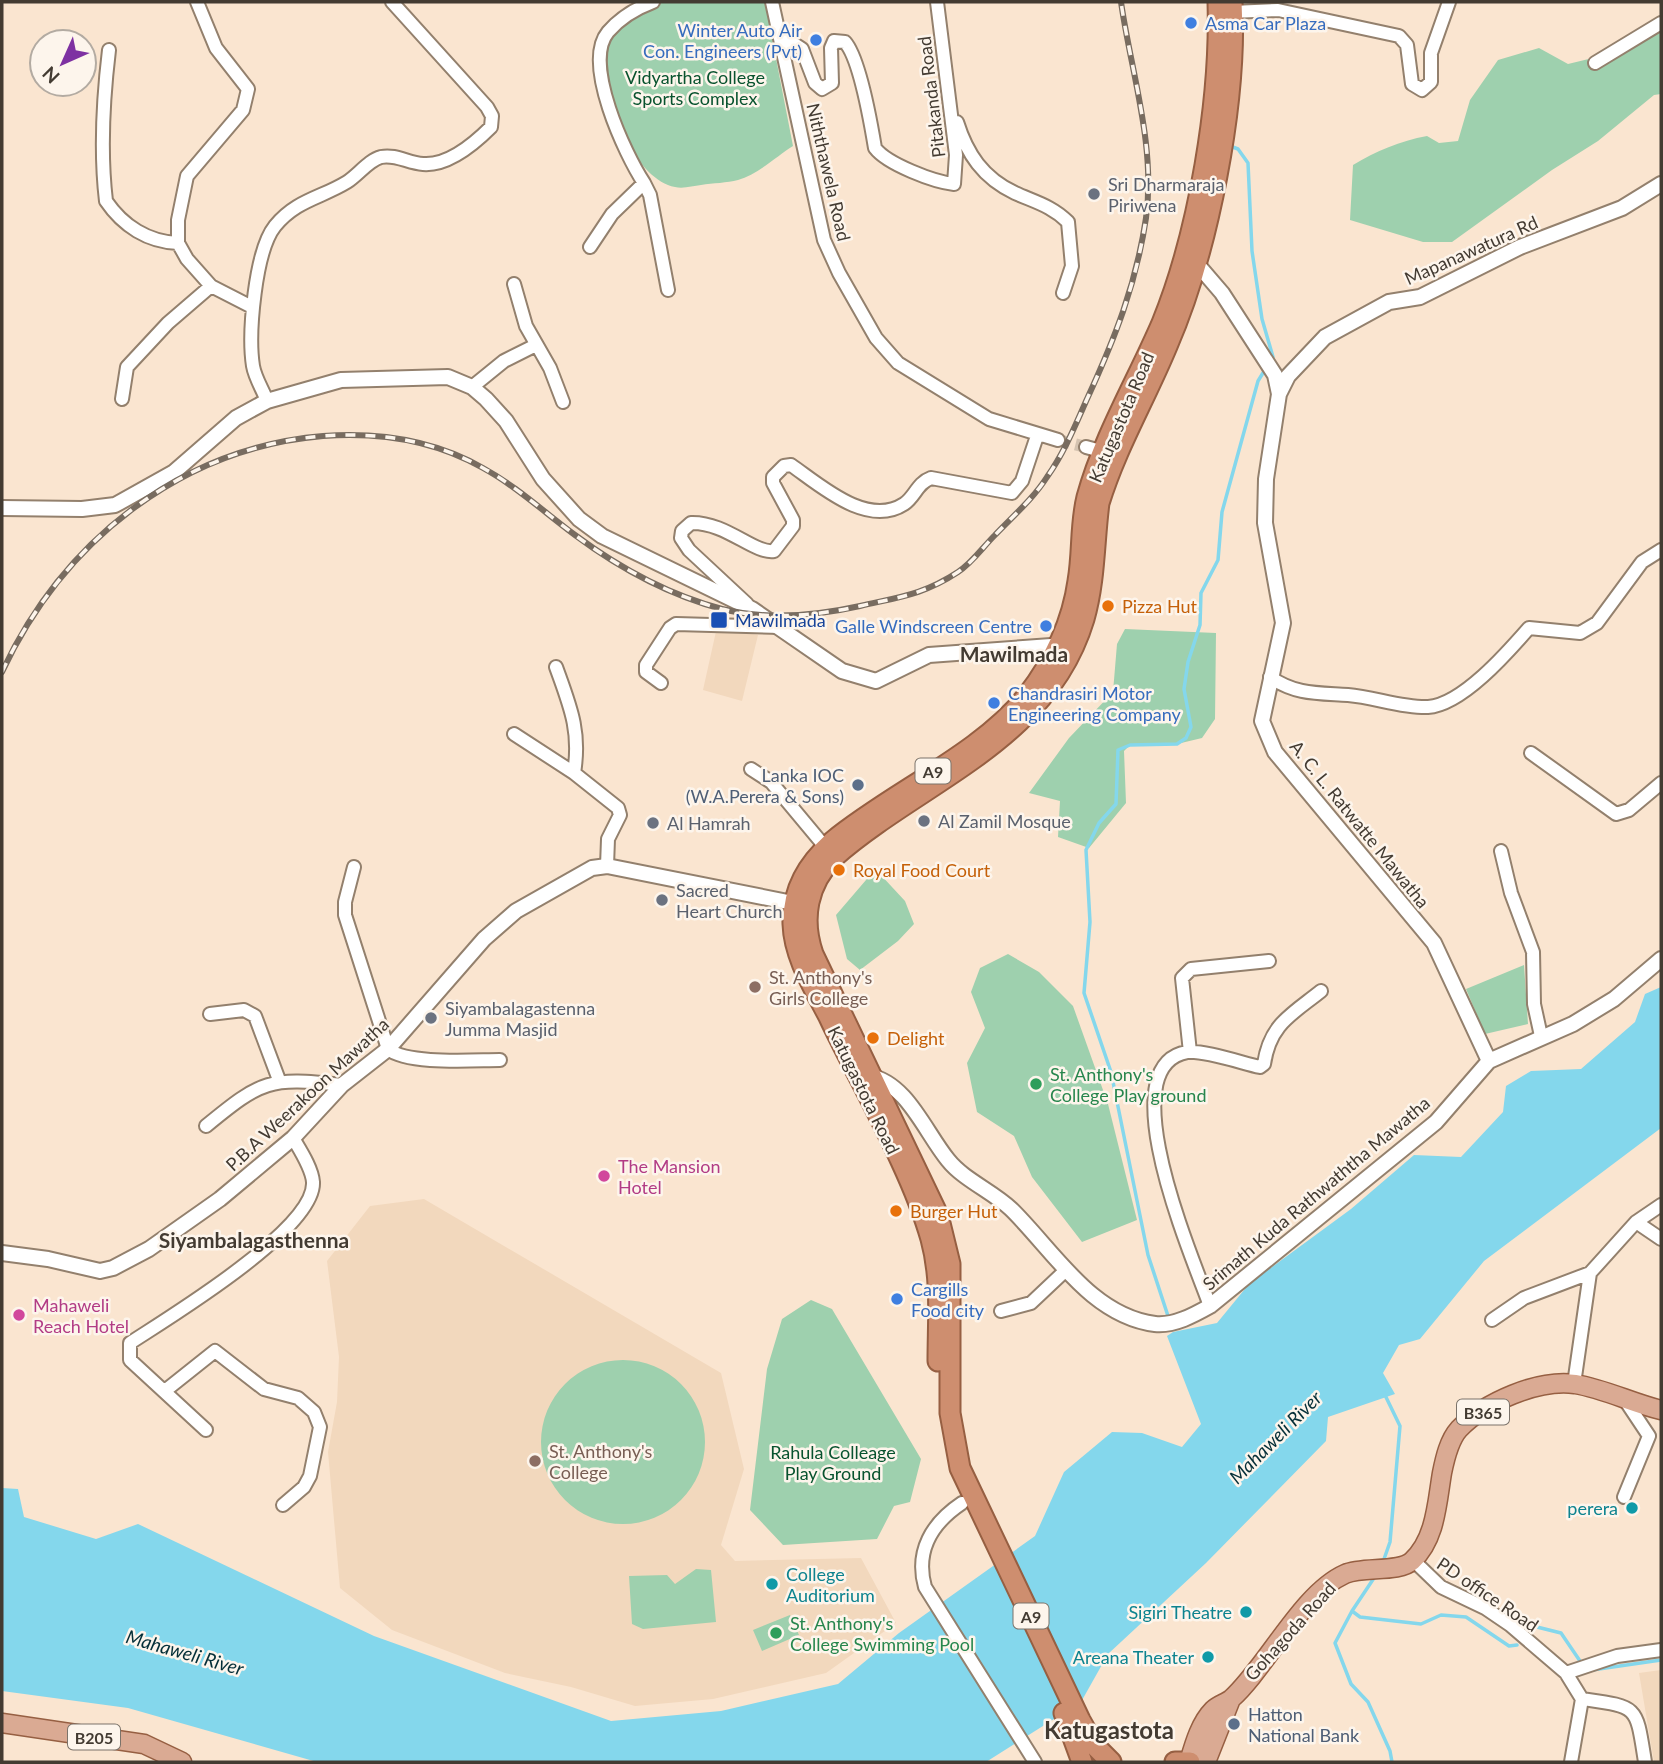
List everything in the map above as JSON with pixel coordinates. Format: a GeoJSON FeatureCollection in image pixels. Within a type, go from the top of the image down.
{"type":"FeatureCollection","features":[{"type":"Feature","properties":{"kind":"highway","name":"Katugastota Road"},"geometry":{"type":"LineString","coordinates":[[802,904],[823,868],[838,854],[987,750],[1032,711],[1052,686],[1091,584],[1102,451],[1167,348],[1191,257],[1223,125],[1227,5]]}},
{"type":"Feature","properties":{"kind":"highway","name":"Katugastota Road"},"geometry":{"type":"LineString","coordinates":[[971,1512],[952,1438],[952,1290],[947,1248],[938,1215],[865,1076],[813,954],[802,904],[805,872],[826,848],[1008,716],[1066,646]]}},
{"type":"Feature","properties":{"kind":"highway","name":"A9"},"geometry":{"type":"LineString","coordinates":[[971,1512],[1075,1723],[1082,1756]]}},
{"type":"Feature","properties":{"kind":"highway"},"geometry":{"type":"LineString","coordinates":[[1082,1756],[1111,1762]]}},
{"type":"Feature","properties":{"kind":"highway"},"geometry":{"type":"LineString","coordinates":[[1175,1762],[1190,1762]]}},
{"type":"Feature","properties":{"kind":"main road","name":"B365"},"geometry":{"type":"LineString","coordinates":[[1405,1563],[1433,1524],[1447,1450],[1458,1430],[1473,1417],[1522,1392],[1553,1384],[1574,1384],[1661,1410]]}},
{"type":"Feature","properties":{"kind":"main road","name":"Gohagoda Road"},"geometry":{"type":"LineString","coordinates":[[1206,1762],[1231,1699],[1288,1628],[1329,1586],[1345,1574],[1405,1563]]}},
{"type":"Feature","properties":{"kind":"main road","name":"Gohagoda Road"},"geometry":{"type":"LineString","coordinates":[[1190,1762],[1195,1741],[1207,1719],[1213,1710],[1231,1699]]}},
{"type":"Feature","properties":{"kind":"main road","name":"B205"},"geometry":{"type":"LineString","coordinates":[[2,1723],[144,1744],[182,1762]]}},
{"type":"Feature","properties":{"kind":"street"},"geometry":{"type":"LineString","coordinates":[[197,2],[216,48],[248,89],[243,110],[187,176],[178,220],[178,243],[187,259],[211,286],[252,307]]}},
{"type":"Feature","properties":{"kind":"street"},"geometry":{"type":"LineString","coordinates":[[267,401],[253,368],[252,307],[267,238],[276,225],[302,202],[346,183],[378,157],[391,156],[424,164],[445,159],[473,145],[491,127],[492,116],[487,107],[392,2]]}},
{"type":"Feature","properties":{"kind":"street"},"geometry":{"type":"LineString","coordinates":[[653,2],[636,9],[607,33],[600,55],[604,95],[650,195],[668,290]]}},
{"type":"Feature","properties":{"kind":"street","name":"Niththawela Road"},"geometry":{"type":"LineString","coordinates":[[772,2],[824,240],[839,273],[876,338],[911,373],[989,419],[1037,436],[1058,440]]}},
{"type":"Feature","properties":{"kind":"street","name":"Pitakanda Road"},"geometry":{"type":"LineString","coordinates":[[779,34],[800,46],[815,83],[822,89],[832,83],[831,48],[834,41],[845,42],[850,48],[868,106],[875,148],[885,159],[950,184],[956,180],[956,172],[937,2]]}},
{"type":"Feature","properties":{"kind":"street"},"geometry":{"type":"LineString","coordinates":[[1227,5],[1278,10],[1399,36],[1407,45],[1412,85],[1422,90],[1431,82],[1431,53],[1449,2]]}},
{"type":"Feature","properties":{"kind":"street"},"geometry":{"type":"LineString","coordinates":[[1595,62],[1661,23]]}},
{"type":"Feature","properties":{"kind":"street"},"geometry":{"type":"LineString","coordinates":[[109,50],[104,91],[103,171],[106,201],[144,236],[158,242],[178,243]]}},
{"type":"Feature","properties":{"kind":"street"},"geometry":{"type":"LineString","coordinates":[[948,93],[965,148],[981,170],[1012,192],[1053,208],[1069,222],[1072,266],[1063,293]]}},
{"type":"Feature","properties":{"kind":"street"},"geometry":{"type":"LineString","coordinates":[[590,247],[612,214],[644,183]]}},
{"type":"Feature","properties":{"kind":"street","name":"Mapanawatura Rd"},"geometry":{"type":"LineString","coordinates":[[1279,394],[1288,376],[1325,337],[1389,302],[1420,297],[1520,247],[1622,208],[1661,184]]}},
{"type":"Feature","properties":{"kind":"street","name":"A. C. L. Ratwatte Mawatha"},"geometry":{"type":"LineString","coordinates":[[1191,257],[1222,293],[1275,375],[1279,394],[1266,479],[1265,523],[1283,623],[1262,721],[1275,752],[1434,943],[1489,1061]]}},
{"type":"Feature","properties":{"kind":"street"},"geometry":{"type":"LineString","coordinates":[[514,284],[526,326],[550,368],[564,402]]}},
{"type":"Feature","properties":{"kind":"street"},"geometry":{"type":"LineString","coordinates":[[122,399],[127,367],[168,323],[211,286]]}},
{"type":"Feature","properties":{"kind":"street"},"geometry":{"type":"LineString","coordinates":[[472,387],[505,361],[536,345]]}},
{"type":"Feature","properties":{"kind":"street"},"geometry":{"type":"LineString","coordinates":[[2,508],[82,509],[115,505],[174,472],[236,418],[267,401],[341,380],[372,377],[448,377],[472,387],[506,421],[543,479],[579,519],[602,536],[752,609],[842,671],[876,681],[929,655],[1066,646]]}},
{"type":"Feature","properties":{"kind":"street"},"geometry":{"type":"LineString","coordinates":[[752,609],[688,550],[681,538],[682,531],[691,523],[700,523],[726,529],[766,552],[774,551],[793,526],[793,520],[773,483],[773,477],[784,466],[791,465],[833,494],[875,512],[904,504],[923,480],[931,478],[1012,493],[1022,481],[1037,436]]}},
{"type":"Feature","properties":{"kind":"street"},"geometry":{"type":"LineString","coordinates":[[1270,677],[1285,687],[1308,694],[1348,695],[1430,707],[1488,674],[1529,628],[1580,633],[1597,623],[1642,562],[1661,550]]}},
{"type":"Feature","properties":{"kind":"street"},"geometry":{"type":"LineString","coordinates":[[661,683],[646,672],[646,665],[670,628],[676,624],[780,627]]}},
{"type":"Feature","properties":{"kind":"street"},"geometry":{"type":"LineString","coordinates":[[556,667],[574,716],[578,746],[574,773]]}},
{"type":"Feature","properties":{"kind":"street"},"geometry":{"type":"LineString","coordinates":[[514,734],[574,773],[618,808],[620,816],[608,839],[607,866],[802,904]]}},
{"type":"Feature","properties":{"kind":"street"},"geometry":{"type":"LineString","coordinates":[[1531,753],[1616,814],[1629,810],[1661,783]]}},
{"type":"Feature","properties":{"kind":"street"},"geometry":{"type":"LineString","coordinates":[[751,769],[771,782],[826,848]]}},
{"type":"Feature","properties":{"kind":"street"},"geometry":{"type":"LineString","coordinates":[[1501,851],[1511,893],[1533,952],[1534,1004],[1541,1036]]}},
{"type":"Feature","properties":{"kind":"street","name":"P.B.A Weerakoon Mawatha"},"geometry":{"type":"LineString","coordinates":[[2,1254],[48,1259],[100,1271],[113,1268],[149,1249],[220,1199],[293,1138],[342,1085],[388,1049],[484,939],[516,911],[592,868],[607,866]]}},
{"type":"Feature","properties":{"kind":"street"},"geometry":{"type":"LineString","coordinates":[[354,867],[345,902],[345,915],[388,1049],[393,1054],[419,1058],[500,1060]]}},
{"type":"Feature","properties":{"kind":"street","name":"Srimath Kuda Rathwaththa Mawatha"},"geometry":{"type":"LineString","coordinates":[[1065,1271],[1109,1305],[1133,1318],[1157,1324],[1182,1320],[1210,1306],[1436,1122],[1489,1061],[1573,1024],[1614,999],[1661,959]]}},
{"type":"Feature","properties":{"kind":"street"},"geometry":{"type":"LineString","coordinates":[[1189,1052],[1182,978],[1191,969],[1269,961]]}},
{"type":"Feature","properties":{"kind":"street"},"geometry":{"type":"LineString","coordinates":[[1210,1306],[1168,1188],[1157,1141],[1153,1106],[1155,1087],[1174,1056],[1189,1052],[1260,1067],[1264,1064],[1267,1043],[1276,1026],[1321,991]]}},
{"type":"Feature","properties":{"kind":"street"},"geometry":{"type":"LineString","coordinates":[[210,1014],[244,1010],[256,1016],[279,1080]]}},
{"type":"Feature","properties":{"kind":"street"},"geometry":{"type":"LineString","coordinates":[[865,1076],[897,1089],[949,1162],[1009,1208],[1065,1271],[1031,1303],[1001,1311]]}},
{"type":"Feature","properties":{"kind":"street"},"geometry":{"type":"LineString","coordinates":[[206,1126],[246,1093],[279,1080],[342,1085]]}},
{"type":"Feature","properties":{"kind":"street"},"geometry":{"type":"LineString","coordinates":[[206,1430],[166,1390],[130,1360],[130,1343],[198,1298],[281,1237],[309,1202],[313,1182],[293,1138]]}},
{"type":"Feature","properties":{"kind":"street"},"geometry":{"type":"LineString","coordinates":[[1492,1320],[1524,1298],[1590,1273],[1636,1222],[1661,1205]]}},
{"type":"Feature","properties":{"kind":"street"},"geometry":{"type":"LineString","coordinates":[[1636,1222],[1661,1239]]}},
{"type":"Feature","properties":{"kind":"street"},"geometry":{"type":"LineString","coordinates":[[1574,1384],[1590,1273]]}},
{"type":"Feature","properties":{"kind":"street"},"geometry":{"type":"LineString","coordinates":[[166,1390],[215,1352],[264,1388],[298,1398],[314,1412],[320,1427],[310,1476],[304,1487],[283,1505]]}},
{"type":"Feature","properties":{"kind":"street"},"geometry":{"type":"LineString","coordinates":[[1624,1497],[1649,1436],[1625,1400]]}},
{"type":"Feature","properties":{"kind":"street"},"geometry":{"type":"LineString","coordinates":[[971,1512],[939,1520],[919,1567],[925,1587],[1035,1762]]}},
{"type":"Feature","properties":{"kind":"street","name":"PD office Road"},"geometry":{"type":"LineString","coordinates":[[1405,1563],[1441,1587],[1485,1608],[1510,1625],[1566,1673],[1582,1699]]}},
{"type":"Feature","properties":{"kind":"street"},"geometry":{"type":"LineString","coordinates":[[1566,1673],[1617,1656],[1661,1650]]}},
{"type":"Feature","properties":{"kind":"street"},"geometry":{"type":"LineString","coordinates":[[1571,1762],[1582,1699],[1624,1705],[1632,1710],[1638,1720],[1645,1762]]}},
{"type":"Feature","properties":{"kind":"shaded area"},"geometry":{"type":"Polygon","coordinates":[[[717,627],[758,635],[742,701],[703,690],[717,627]]]}},
{"type":"Feature","properties":{"kind":"shaded area","name":"St. Anthony's College"},"geometry":{"type":"Polygon","coordinates":[[[424,1199],[721,1373],[744,1469],[721,1545],[735,1561],[861,1558],[896,1623],[826,1673],[713,1699],[635,1706],[571,1687],[505,1673],[392,1630],[340,1588],[328,1452],[337,1402],[339,1357],[327,1261],[370,1206],[424,1199]]]}},
{"type":"Feature","properties":{"kind":"shaded area"},"geometry":{"type":"Polygon","coordinates":[[[1661,1670],[1661,1762],[1654,1762],[1639,1673],[1661,1670]]]}},
{"type":"Feature","properties":{"kind":"green space","name":"Vidyartha College Sports Complex"},"geometry":{"type":"Polygon","coordinates":[[[662,2],[765,2],[793,146],[767,165],[738,180],[685,188],[659,180],[643,166],[618,124],[610,99],[605,54],[610,37],[619,25],[640,11],[662,2]]]}},
{"type":"Feature","properties":{"kind":"green space"},"geometry":{"type":"Polygon","coordinates":[[[1661,25],[1661,94],[1654,95],[1598,141],[1552,170],[1452,242],[1423,242],[1350,220],[1353,165],[1388,147],[1417,138],[1427,136],[1439,143],[1458,141],[1470,100],[1498,60],[1539,48],[1568,64],[1601,56],[1661,25]]]}},
{"type":"Feature","properties":{"kind":"green space"},"geometry":{"type":"Polygon","coordinates":[[[1125,629],[1216,633],[1215,719],[1202,738],[1177,744],[1130,745],[1124,751],[1126,803],[1089,848],[1058,837],[1060,801],[1029,793],[1069,738],[1113,692],[1117,644],[1125,629]]]}},
{"type":"Feature","properties":{"kind":"green space"},"geometry":{"type":"Polygon","coordinates":[[[872,873],[879,873],[905,901],[914,924],[898,941],[860,970],[847,959],[836,915],[872,873]]]}},
{"type":"Feature","properties":{"kind":"green space","name":"St. Anthony's College Play ground"},"geometry":{"type":"Polygon","coordinates":[[[1008,954],[1039,972],[1073,1006],[1108,1104],[1137,1220],[1082,1242],[1032,1177],[1014,1136],[977,1112],[967,1063],[985,1028],[971,992],[980,968],[1008,954]]]}},
{"type":"Feature","properties":{"kind":"green space"},"geometry":{"type":"Polygon","coordinates":[[[1524,965],[1528,1024],[1485,1034],[1466,989],[1524,965]]]}},
{"type":"Feature","properties":{"kind":"green space","name":"Rahula Colleage Play Ground"},"geometry":{"type":"Polygon","coordinates":[[[811,1300],[832,1309],[921,1459],[910,1502],[894,1506],[877,1539],[783,1545],[750,1510],[767,1369],[782,1319],[811,1300]]]}},
{"type":"Feature","properties":{"kind":"green space"},"geometry":{"type":"Polygon","coordinates":[[[623,1360],[654,1367],[681,1384],[698,1411],[705,1442],[698,1473],[681,1500],[654,1517],[623,1524],[592,1517],[565,1500],[548,1473],[541,1442],[548,1411],[565,1384],[592,1367],[623,1360]]]}},
{"type":"Feature","properties":{"kind":"green space"},"geometry":{"type":"Polygon","coordinates":[[[696,1569],[711,1570],[716,1622],[643,1629],[632,1624],[629,1576],[667,1575],[675,1584],[696,1569]]]}},
{"type":"Feature","properties":{"kind":"green space","name":"St. Anthony's College Swimming Pool"},"geometry":{"type":"Polygon","coordinates":[[[790,1615],[799,1635],[762,1651],[753,1630],[790,1615]]]}},
{"type":"Feature","properties":{"kind":"water","name":"Mahaweli River"},"geometry":{"type":"Polygon","coordinates":[[[1661,987],[1661,1128],[1484,1261],[1420,1339],[1399,1345],[1383,1373],[1395,1394],[1328,1417],[1326,1441],[1206,1563],[1108,1654],[1081,1702],[986,1762],[317,1762],[128,1708],[2,1691],[2,1488],[18,1489],[24,1517],[96,1539],[138,1524],[374,1636],[611,1721],[721,1711],[838,1684],[899,1633],[1035,1536],[1064,1472],[1112,1432],[1142,1433],[1182,1447],[1201,1424],[1167,1336],[1173,1332],[1217,1323],[1249,1284],[1351,1209],[1414,1155],[1461,1157],[1503,1112],[1506,1086],[1531,1071],[1581,1069],[1635,1022],[1645,994],[1661,987]]]}},
{"type":"Feature","properties":{"kind":"waterway"},"geometry":{"type":"LineString","coordinates":[[1230,146],[1238,149],[1248,163],[1252,251],[1262,319],[1273,357],[1270,361]]}},
{"type":"Feature","properties":{"kind":"waterway"},"geometry":{"type":"LineString","coordinates":[[1169,1319],[1148,1255],[1111,1072],[1084,993],[1090,922],[1086,850],[1099,823],[1116,804],[1118,750],[1130,745],[1177,744],[1186,738],[1191,727],[1184,689],[1188,662],[1200,625],[1201,593],[1218,560],[1222,512],[1258,381],[1266,368]]}},
{"type":"Feature","properties":{"kind":"waterway"},"geometry":{"type":"LineString","coordinates":[[1383,1562],[1390,1542],[1400,1426],[1384,1393]]}},
{"type":"Feature","properties":{"kind":"waterway"},"geometry":{"type":"LineString","coordinates":[[1376,1575],[1352,1611],[1360,1617],[1421,1624],[1441,1615],[1466,1617],[1509,1646],[1517,1645]]}},
{"type":"Feature","properties":{"kind":"waterway"},"geometry":{"type":"LineString","coordinates":[[1352,1611],[1335,1643],[1351,1684],[1368,1702],[1390,1751],[1392,1762]]}},
{"type":"Feature","properties":{"kind":"waterway"},"geometry":{"type":"LineString","coordinates":[[1532,1628],[1561,1633],[1580,1661]]}},
{"type":"Feature","properties":{"kind":"waterway"},"geometry":{"type":"LineString","coordinates":[[1592,1670],[1661,1660]]}},
{"type":"Feature","properties":{"kind":"tunnel"},"geometry":{"type":"LineString","coordinates":[[1058,440],[1086,447]]}},
{"type":"Feature","properties":{"kind":"railway"},"geometry":{"type":"LineString","coordinates":[[2,672],[27,625],[57,582],[92,544],[131,510],[174,482],[221,460],[270,444],[323,436],[364,435],[405,440],[464,458],[507,483],[575,535],[626,569],[683,596],[722,609],[774,616],[826,612],[910,594],[945,580],[973,560],[1029,500],[1053,468],[1097,376],[1130,289],[1146,218],[1148,164],[1141,109],[1121,2]]}},
{"type":"Feature","properties":{"kind":"place","name":"Asma Car Plaza"},"geometry":{"type":"Point","coordinates":[1191,23]}},
{"type":"Feature","properties":{"kind":"place","name":"Winter Auto Air Con. Engineers (Pvt)"},"geometry":{"type":"Point","coordinates":[816,40]}},
{"type":"Feature","properties":{"kind":"place","name":"Sri Dharmaraja Piriwena"},"geometry":{"type":"Point","coordinates":[1094,194]}},
{"type":"Feature","properties":{"kind":"place","name":"Pizza Hut"},"geometry":{"type":"Point","coordinates":[1108,606]}},
{"type":"Feature","properties":{"kind":"place","name":"Mawilmada"},"geometry":{"type":"Point","coordinates":[719,620]}},
{"type":"Feature","properties":{"kind":"place","name":"Galle Windscreen Centre"},"geometry":{"type":"Point","coordinates":[1046,626]}},
{"type":"Feature","properties":{"kind":"place","name":"Chandrasiri Motor Engineering Company"},"geometry":{"type":"Point","coordinates":[994,703]}},
{"type":"Feature","properties":{"kind":"place","name":"Lanka IOC (W.A.Perera & Sons)"},"geometry":{"type":"Point","coordinates":[858,785]}},
{"type":"Feature","properties":{"kind":"place","name":"Al Zamil Mosque"},"geometry":{"type":"Point","coordinates":[924,821]}},
{"type":"Feature","properties":{"kind":"place","name":"Al Hamrah"},"geometry":{"type":"Point","coordinates":[653,823]}},
{"type":"Feature","properties":{"kind":"place","name":"Royal Food Court"},"geometry":{"type":"Point","coordinates":[839,870]}},
{"type":"Feature","properties":{"kind":"place","name":"Sacred Heart Church"},"geometry":{"type":"Point","coordinates":[662,900]}},
{"type":"Feature","properties":{"kind":"place","name":"St. Anthony's Girls College"},"geometry":{"type":"Point","coordinates":[755,987]}},
{"type":"Feature","properties":{"kind":"place","name":"Siyambalagastenna Jumma Masjid"},"geometry":{"type":"Point","coordinates":[431,1018]}},
{"type":"Feature","properties":{"kind":"place","name":"Delight"},"geometry":{"type":"Point","coordinates":[873,1038]}},
{"type":"Feature","properties":{"kind":"place","name":"St. Anthony's College Play ground"},"geometry":{"type":"Point","coordinates":[1036,1084]}},
{"type":"Feature","properties":{"kind":"place","name":"The Mansion Hotel"},"geometry":{"type":"Point","coordinates":[604,1176]}},
{"type":"Feature","properties":{"kind":"place","name":"Burger Hut"},"geometry":{"type":"Point","coordinates":[896,1211]}},
{"type":"Feature","properties":{"kind":"place","name":"Cargills Food city"},"geometry":{"type":"Point","coordinates":[897,1299]}},
{"type":"Feature","properties":{"kind":"place","name":"Mahaweli Reach Hotel"},"geometry":{"type":"Point","coordinates":[19,1315]}},
{"type":"Feature","properties":{"kind":"place","name":"St. Anthony's College"},"geometry":{"type":"Point","coordinates":[535,1461]}},
{"type":"Feature","properties":{"kind":"place","name":"perera"},"geometry":{"type":"Point","coordinates":[1632,1508]}},
{"type":"Feature","properties":{"kind":"place","name":"College Auditorium"},"geometry":{"type":"Point","coordinates":[772,1584]}},
{"type":"Feature","properties":{"kind":"place","name":"Sigiri Theatre"},"geometry":{"type":"Point","coordinates":[1246,1612]}},
{"type":"Feature","properties":{"kind":"place","name":"St. Anthony's College Swimming Pool"},"geometry":{"type":"Point","coordinates":[776,1633]}},
{"type":"Feature","properties":{"kind":"place","name":"Areana Theater"},"geometry":{"type":"Point","coordinates":[1208,1657]}},
{"type":"Feature","properties":{"kind":"place","name":"Hatton National Bank"},"geometry":{"type":"Point","coordinates":[1234,1724]}},
{"type":"Feature","properties":{"kind":"district","name":"Mawilmada"},"geometry":{"type":"Point","coordinates":[1014,653]}},
{"type":"Feature","properties":{"kind":"district","name":"Siyambalagasthenna"},"geometry":{"type":"Point","coordinates":[254,1239]}},
{"type":"Feature","properties":{"kind":"district","name":"Katugastota"},"geometry":{"type":"Point","coordinates":[1109,1729]}}]}
